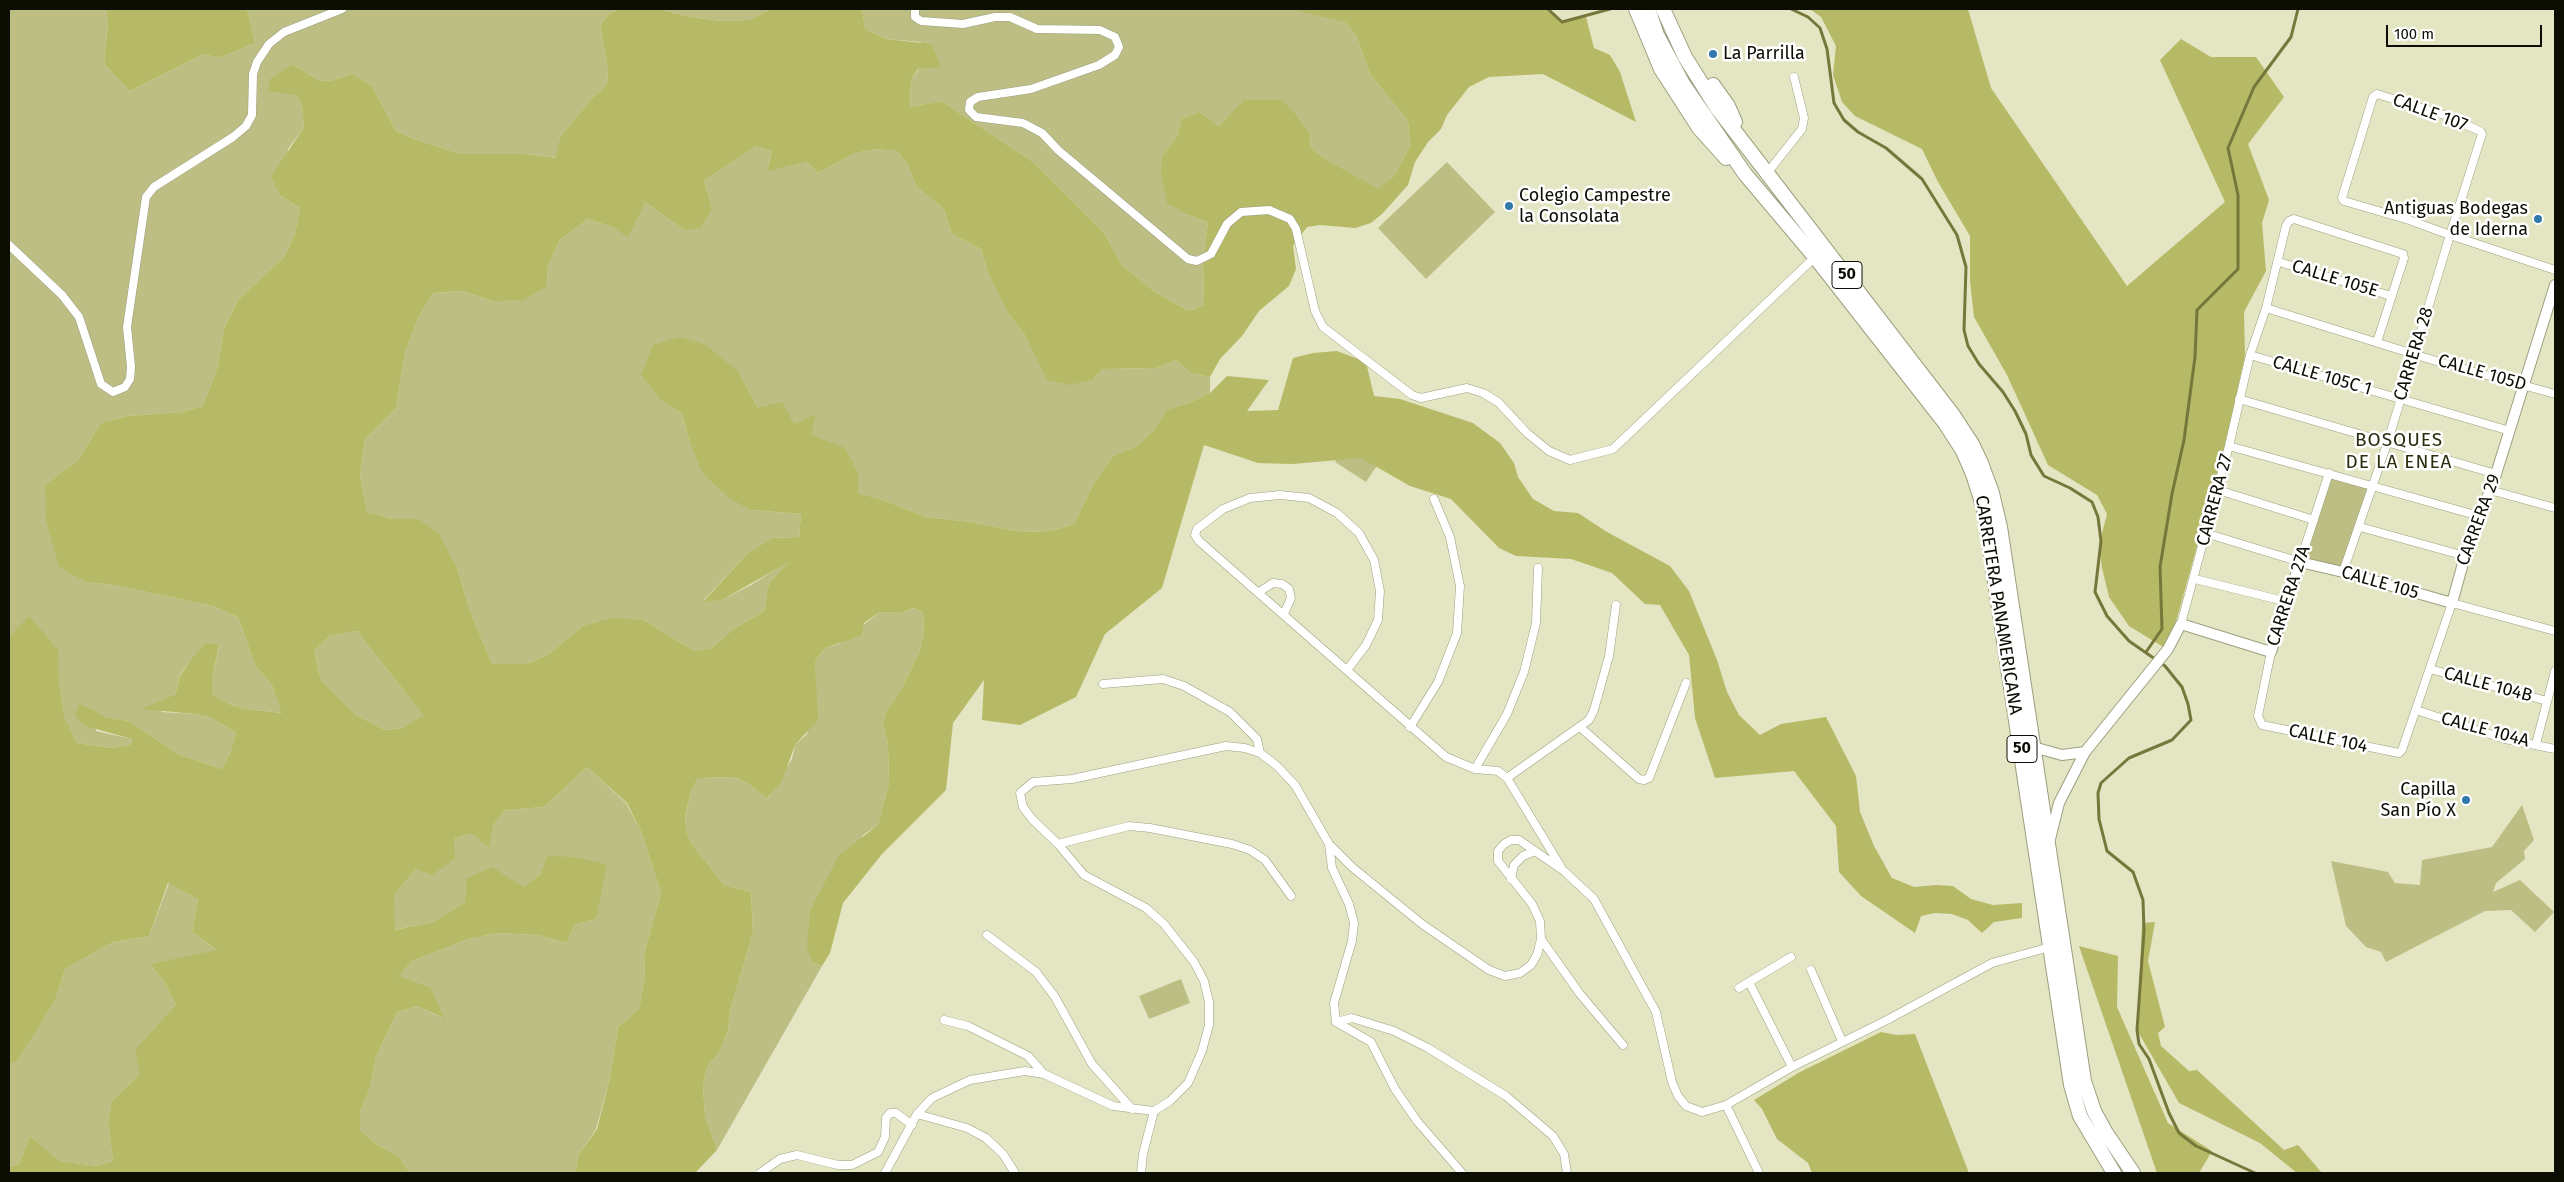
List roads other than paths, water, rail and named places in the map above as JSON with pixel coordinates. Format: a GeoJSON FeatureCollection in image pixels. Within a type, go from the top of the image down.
{"type":"FeatureCollection","features":[{"type":"Feature","properties":{"kind":"highway","name":"CARRETERA PANAMERICANA"},"geometry":{"type":"LineString","coordinates":[[1648,9],[1672,66],[1745,174],[1815,257],[1944,423],[1963,451],[1979,490],[1984,509],[2022,748],[2060,1017],[2076,1100],[2080,1116],[2114,1173]]}},
{"type":"Feature","properties":{"kind":"highway","name":"CARRETERA PANAMERICANA"},"geometry":{"type":"LineString","coordinates":[[1663,9],[1685,57],[1717,108],[1746,148],[1768,172],[1953,416],[1978,457],[1992,493],[2000,527],[2084,1081],[2094,1111],[2106,1133],[2133,1173]]}},
{"type":"Feature","properties":{"kind":"highway"},"geometry":{"type":"LineString","coordinates":[[1671,9],[1692,55],[1728,106],[1746,148]]}},
{"type":"Feature","properties":{"kind":"highway"},"geometry":{"type":"LineString","coordinates":[[1638,15],[1661,69],[1681,102],[1707,138],[1735,168],[1745,174]]}},
{"type":"Feature","properties":{"kind":"street"},"geometry":{"type":"LineString","coordinates":[[9,245],[62,296],[79,317],[102,384],[113,392],[125,388],[130,379],[131,367],[127,327],[146,197],[154,187],[233,137],[246,126],[252,115],[253,74],[257,62],[269,44],[284,32],[342,9]]}},
{"type":"Feature","properties":{"kind":"street"},"geometry":{"type":"LineString","coordinates":[[915,9],[915,17],[921,21],[963,24],[995,17],[1010,17],[1037,29],[1100,30],[1115,37],[1118,47],[1115,55],[1099,65],[1030,89],[978,97],[970,102],[969,110],[976,117],[1023,123],[1042,133],[1058,150],[1188,259],[1196,261],[1211,254],[1227,224],[1241,212],[1269,210],[1290,219],[1296,229],[1315,312],[1323,327],[1412,395],[1421,398],[1467,388],[1483,393],[1498,402],[1527,433],[1549,451],[1570,460],[1613,449],[1815,257]]}},
{"type":"Feature","properties":{"kind":"street"},"geometry":{"type":"LineString","coordinates":[[1768,172],[1802,129],[1804,118],[1794,77]]}},
{"type":"Feature","properties":{"kind":"street","name":"CALLE 107"},"geometry":{"type":"LineString","coordinates":[[2450,236],[2409,220],[2344,201],[2342,198],[2373,97],[2377,94],[2444,115],[2480,131],[2482,134]]}},
{"type":"Feature","properties":{"kind":"street","name":"CARRERA 28"},"geometry":{"type":"LineString","coordinates":[[2343,572],[2388,441],[2482,134]]}},
{"type":"Feature","properties":{"kind":"street","name":"CARRERA 27"},"geometry":{"type":"LineString","coordinates":[[2049,846],[2053,818],[2058,803],[2085,752],[2168,649],[2180,624],[2195,579],[2250,355],[2266,308],[2286,226],[2289,221],[2294,219],[2403,254],[2404,258],[2391,296]]}},
{"type":"Feature","properties":{"kind":"street"},"geometry":{"type":"LineString","coordinates":[[2450,236],[2555,270]]}},
{"type":"Feature","properties":{"kind":"street","name":"CALLE 105E"},"geometry":{"type":"LineString","coordinates":[[2278,262],[2391,296]]}},
{"type":"Feature","properties":{"kind":"street","name":"CARRERA 29"},"geometry":{"type":"LineString","coordinates":[[2399,753],[2402,750],[2430,669],[2465,556],[2496,474],[2555,285]]}},
{"type":"Feature","properties":{"kind":"street"},"geometry":{"type":"LineString","coordinates":[[2377,342],[2391,296]]}},
{"type":"Feature","properties":{"kind":"street","name":"CALLE 105D"},"geometry":{"type":"LineString","coordinates":[[2266,308],[2555,394]]}},
{"type":"Feature","properties":{"kind":"street","name":"CALLE 105C 1"},"geometry":{"type":"LineString","coordinates":[[2250,355],[2510,431]]}},
{"type":"Feature","properties":{"kind":"street"},"geometry":{"type":"LineString","coordinates":[[2239,399],[2496,474]]}},
{"type":"Feature","properties":{"kind":"street"},"geometry":{"type":"LineString","coordinates":[[2229,446],[2479,516]]}},
{"type":"Feature","properties":{"kind":"street","name":"CARRERA 27A"},"geometry":{"type":"LineString","coordinates":[[2259,722],[2258,716],[2271,652],[2329,473]]}},
{"type":"Feature","properties":{"kind":"street"},"geometry":{"type":"LineString","coordinates":[[2218,490],[2314,520]]}},
{"type":"Feature","properties":{"kind":"street"},"geometry":{"type":"LineString","coordinates":[[2490,490],[2555,508]]}},
{"type":"Feature","properties":{"kind":"street"},"geometry":{"type":"LineString","coordinates":[[1347,670],[1366,646],[1378,620],[1380,592],[1374,560],[1359,533],[1337,513],[1309,498],[1280,495],[1250,498],[1223,509],[1197,529],[1195,535],[1199,541],[1446,757],[1475,769],[1498,770],[1507,778],[1564,871]]}},
{"type":"Feature","properties":{"kind":"street"},"geometry":{"type":"LineString","coordinates":[[1410,727],[1438,682],[1457,632],[1460,586],[1450,537],[1434,499]]}},
{"type":"Feature","properties":{"kind":"street"},"geometry":{"type":"LineString","coordinates":[[2360,527],[2465,556]]}},
{"type":"Feature","properties":{"kind":"street","name":"CALLE 105"},"geometry":{"type":"LineString","coordinates":[[2205,533],[2300,562],[2343,572],[2555,631]]}},
{"type":"Feature","properties":{"kind":"street"},"geometry":{"type":"LineString","coordinates":[[1475,769],[1507,714],[1524,672],[1536,623],[1538,568]]}},
{"type":"Feature","properties":{"kind":"street"},"geometry":{"type":"LineString","coordinates":[[2195,579],[2288,602]]}},
{"type":"Feature","properties":{"kind":"street"},"geometry":{"type":"LineString","coordinates":[[1259,592],[1273,583],[1282,584],[1289,590],[1291,598],[1284,614]]}},
{"type":"Feature","properties":{"kind":"street"},"geometry":{"type":"LineString","coordinates":[[1507,778],[1589,720],[1594,710],[1609,656],[1616,605]]}},
{"type":"Feature","properties":{"kind":"street"},"geometry":{"type":"LineString","coordinates":[[2180,624],[2271,652]]}},
{"type":"Feature","properties":{"kind":"street","name":"CALLE 104B"},"geometry":{"type":"LineString","coordinates":[[2430,669],[2547,701]]}},
{"type":"Feature","properties":{"kind":"street"},"geometry":{"type":"LineString","coordinates":[[2536,744],[2555,671]]}},
{"type":"Feature","properties":{"kind":"street"},"geometry":{"type":"LineString","coordinates":[[1103,684],[1163,679],[1184,686],[1230,712],[1257,739],[1260,753]]}},
{"type":"Feature","properties":{"kind":"street"},"geometry":{"type":"LineString","coordinates":[[1580,727],[1639,779],[1649,778],[1686,683]]}},
{"type":"Feature","properties":{"kind":"street","name":"CALLE 104A"},"geometry":{"type":"LineString","coordinates":[[2416,710],[2506,739],[2555,749]]}},
{"type":"Feature","properties":{"kind":"street","name":"CALLE 104"},"geometry":{"type":"LineString","coordinates":[[2259,722],[2262,725],[2399,753]]}},
{"type":"Feature","properties":{"kind":"street"},"geometry":{"type":"LineString","coordinates":[[885,1173],[917,1114],[932,1098],[970,1080],[1025,1071],[1044,1074],[1113,1106],[1154,1110],[1170,1101],[1188,1083],[1202,1051],[1209,1025],[1210,1002],[1204,982],[1194,962],[1164,924],[1146,908],[1084,875],[1058,844],[1032,819],[1024,807],[1020,793],[1033,782],[1072,779],[1226,746],[1246,748],[1260,753],[1276,765],[1295,785],[1329,844],[1352,868],[1422,924],[1489,970],[1505,976],[1520,973],[1531,965],[1537,955],[1541,939],[1540,921],[1532,904],[1498,861],[1498,851],[1504,844],[1511,840],[1519,840],[1564,871],[1594,899],[1656,1012],[1672,1082],[1678,1096],[1686,1106],[1702,1112],[1726,1105],[1792,1067],[1887,1020],[1992,963],[2050,947]]}},
{"type":"Feature","properties":{"kind":"street"},"geometry":{"type":"LineString","coordinates":[[2033,747],[2062,755],[2085,752]]}},
{"type":"Feature","properties":{"kind":"street"},"geometry":{"type":"LineString","coordinates":[[1058,844],[1129,826],[1150,828],[1232,844],[1250,850],[1265,860],[1291,896]]}},
{"type":"Feature","properties":{"kind":"street"},"geometry":{"type":"LineString","coordinates":[[1329,844],[1332,868],[1349,904],[1354,922],[1352,941],[1334,1003],[1336,1022]]}},
{"type":"Feature","properties":{"kind":"street"},"geometry":{"type":"LineString","coordinates":[[1512,879],[1514,865],[1523,856],[1535,851]]}},
{"type":"Feature","properties":{"kind":"street"},"geometry":{"type":"LineString","coordinates":[[987,935],[1036,972],[1055,997],[1092,1064],[1132,1109]]}},
{"type":"Feature","properties":{"kind":"street"},"geometry":{"type":"LineString","coordinates":[[1541,939],[1580,994],[1623,1045]]}},
{"type":"Feature","properties":{"kind":"street"},"geometry":{"type":"LineString","coordinates":[[1738,988],[1791,957]]}},
{"type":"Feature","properties":{"kind":"street"},"geometry":{"type":"LineString","coordinates":[[1811,970],[1842,1041]]}},
{"type":"Feature","properties":{"kind":"street"},"geometry":{"type":"LineString","coordinates":[[1749,982],[1792,1067]]}},
{"type":"Feature","properties":{"kind":"street"},"geometry":{"type":"LineString","coordinates":[[1336,1022],[1352,1018],[1394,1031],[1428,1048],[1506,1096],[1553,1136],[1564,1154],[1567,1173]]}},
{"type":"Feature","properties":{"kind":"street"},"geometry":{"type":"LineString","coordinates":[[944,1020],[968,1026],[1028,1056],[1044,1074]]}},
{"type":"Feature","properties":{"kind":"street"},"geometry":{"type":"LineString","coordinates":[[1336,1022],[1371,1042],[1406,1105],[1462,1173]]}},
{"type":"Feature","properties":{"kind":"street"},"geometry":{"type":"LineString","coordinates":[[1726,1105],[1759,1173]]}},
{"type":"Feature","properties":{"kind":"street"},"geometry":{"type":"LineString","coordinates":[[1141,1173],[1142,1154],[1154,1110]]}},
{"type":"Feature","properties":{"kind":"street"},"geometry":{"type":"LineString","coordinates":[[760,1173],[780,1159],[797,1155],[838,1165],[852,1165],[878,1152],[885,1137],[886,1118],[890,1113],[896,1113],[912,1125]]}},
{"type":"Feature","properties":{"kind":"street"},"geometry":{"type":"LineString","coordinates":[[917,1114],[967,1128],[986,1138],[1003,1154],[1015,1173]]}},
{"type":"Feature","properties":{"kind":"waterway"},"geometry":{"type":"LineString","coordinates":[[1548,9],[1562,22],[1610,9]]}},
{"type":"Feature","properties":{"kind":"waterway"},"geometry":{"type":"LineString","coordinates":[[1791,9],[1808,17],[1820,28],[1827,49],[1834,103],[1844,120],[1858,132],[1886,148],[1922,179],[1957,235],[1966,267],[1964,330],[1968,346],[1979,364],[2003,392],[2015,411],[2026,434],[2031,455],[2044,476],[2070,488],[2092,502],[2098,517],[2101,541],[2095,592],[2107,616],[2129,641],[2165,666],[2182,687],[2191,720],[2172,740],[2129,758],[2101,783],[2098,793],[2099,819],[2107,851],[2133,872],[2143,900],[2144,931],[2137,1030],[2139,1044],[2149,1059],[2169,1113],[2179,1133],[2196,1146],[2255,1173]]}},
{"type":"Feature","properties":{"kind":"waterway"},"geometry":{"type":"LineString","coordinates":[[2146,652],[2162,629],[2160,567],[2172,494],[2184,440],[2195,357],[2197,310],[2238,269],[2238,195],[2228,148],[2254,87],[2291,37],[2298,9]]}},
{"type":"Feature","properties":{"kind":"place","name":"La Parrilla"},"geometry":{"type":"Point","coordinates":[1713,54]}},
{"type":"Feature","properties":{"kind":"place","name":"Colegio Campestre la Consolata"},"geometry":{"type":"Point","coordinates":[1509,206]}},
{"type":"Feature","properties":{"kind":"place","name":"Antiguas Bodegas de Iderna"},"geometry":{"type":"Point","coordinates":[2538,219]}},
{"type":"Feature","properties":{"kind":"place","name":"Capilla San Pío X"},"geometry":{"type":"Point","coordinates":[2466,800]}},
{"type":"Feature","properties":{"kind":"district","name":"BOSQUES DE LA ENEA"},"geometry":{"type":"Point","coordinates":[2399,452]}}]}
